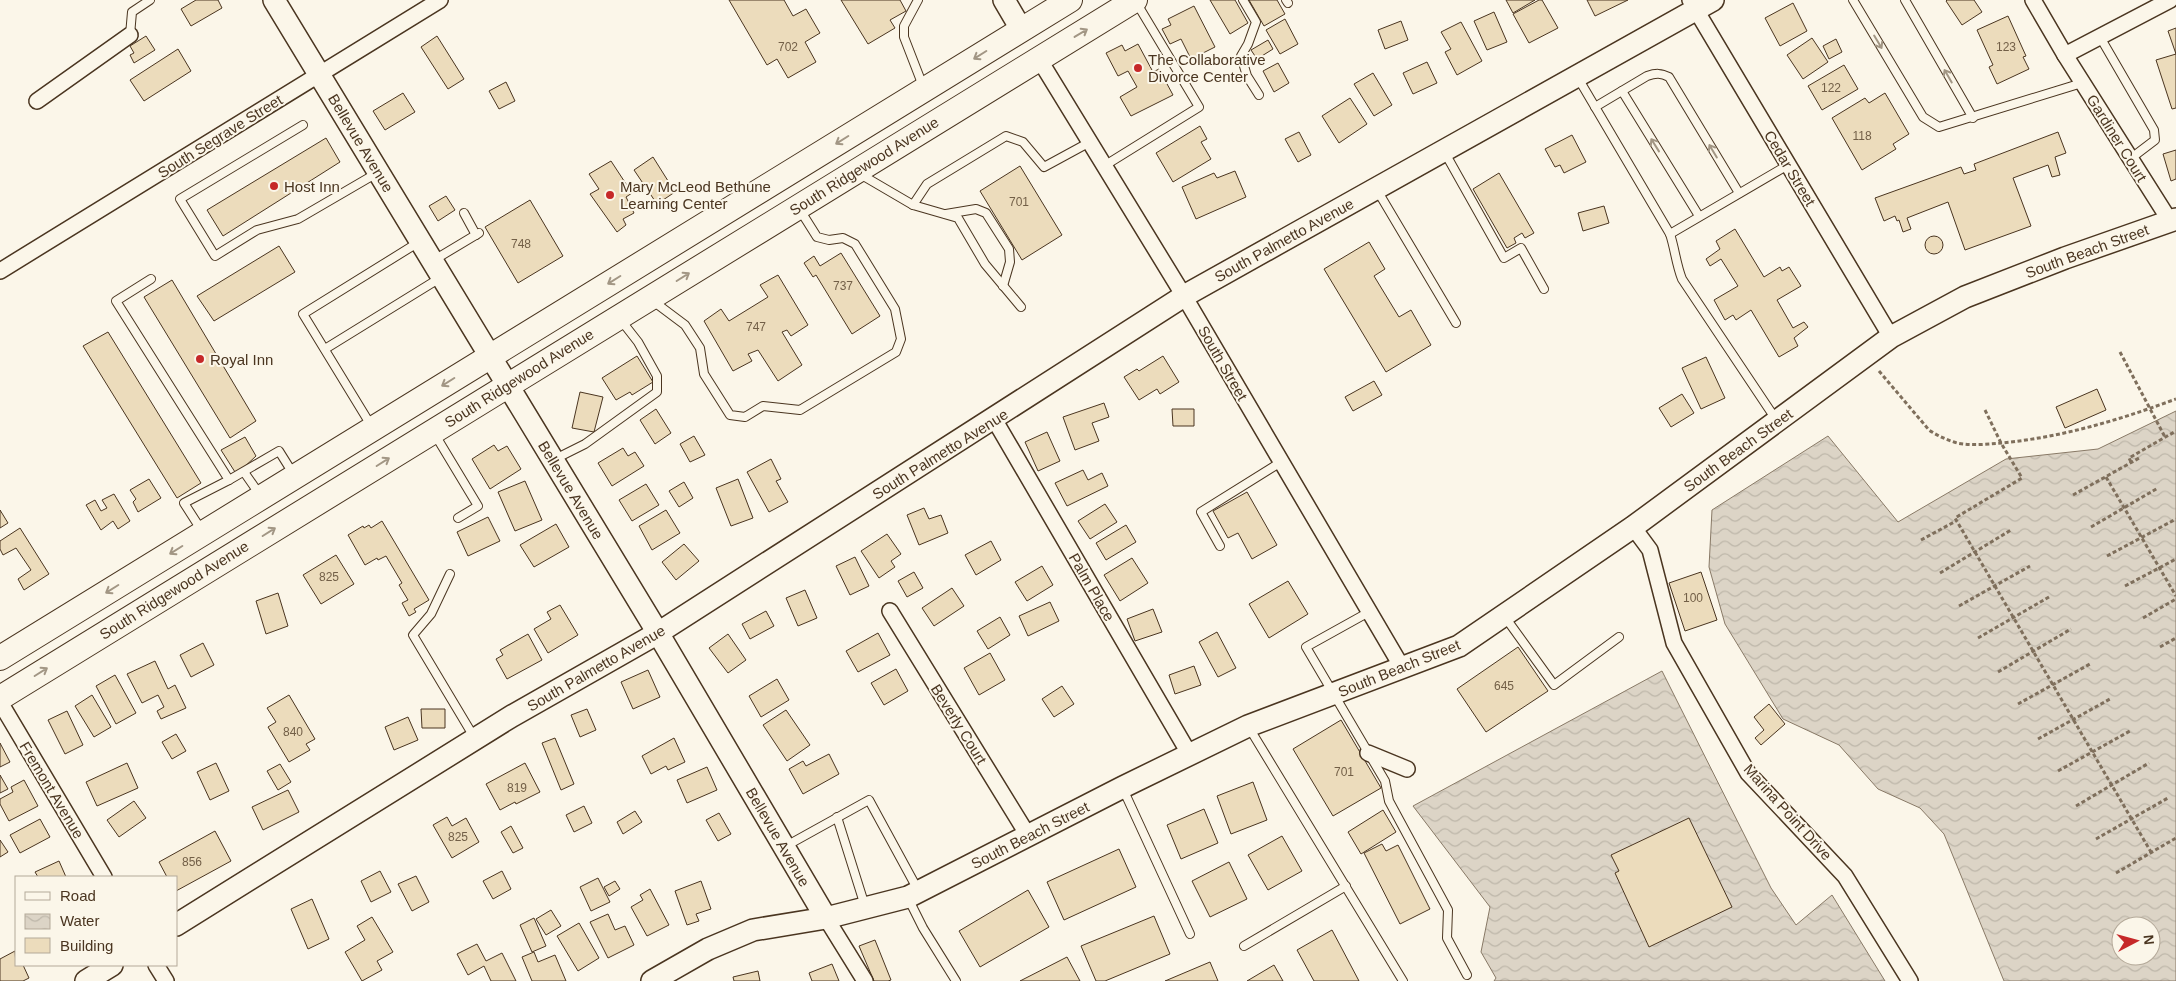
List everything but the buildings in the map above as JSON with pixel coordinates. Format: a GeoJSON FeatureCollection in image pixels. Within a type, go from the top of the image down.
{"type":"FeatureCollection","features":[{"type":"Feature","properties":{"kind":"main road"},"geometry":{"type":"LineString","coordinates":[[0,658],[1070,0]]}},
{"type":"Feature","properties":{"kind":"main road"},"geometry":{"type":"LineString","coordinates":[[1039,58],[1040,48],[1045,36],[1077,0]]}},
{"type":"Feature","properties":{"kind":"main road","name":"South Ridgewood Avenue"},"geometry":{"type":"LineString","coordinates":[[0,698],[1135,0]]}},
{"type":"Feature","properties":{"kind":"main road"},"geometry":{"type":"LineString","coordinates":[[985,92],[1018,50],[1022,40],[1021,29]]}},
{"type":"Feature","properties":{"kind":"main road"},"geometry":{"type":"LineString","coordinates":[[0,679],[38,635]]}},
{"type":"Feature","properties":{"kind":"street","name":"Bellevue Avenue"},"geometry":{"type":"LineString","coordinates":[[274,0],[658,633],[865,981]]}},
{"type":"Feature","properties":{"kind":"street","name":"South Segrave Street"},"geometry":{"type":"LineString","coordinates":[[0,271],[440,0]]}},
{"type":"Feature","properties":{"kind":"street"},"geometry":{"type":"LineString","coordinates":[[1004,0],[1021,29]]}},
{"type":"Feature","properties":{"kind":"street","name":"Gardiner Court"},"geometry":{"type":"LineString","coordinates":[[2033,0],[2130,159],[2173,220]]}},
{"type":"Feature","properties":{"kind":"street"},"geometry":{"type":"LineString","coordinates":[[2065,55],[2170,0]]}},
{"type":"Feature","properties":{"kind":"street","name":"South Palmetto Avenue"},"geometry":{"type":"LineString","coordinates":[[178,924],[475,739],[658,633],[994,420],[1184,296],[1577,76],[1700,3]]}},
{"type":"Feature","properties":{"kind":"street","name":"Cedar Street"},"geometry":{"type":"LineString","coordinates":[[1700,3],[1788,165],[1891,336]]}},
{"type":"Feature","properties":{"kind":"street"},"geometry":{"type":"LineString","coordinates":[[37,101],[130,35]]}},
{"type":"Feature","properties":{"kind":"street","name":"South Street"},"geometry":{"type":"LineString","coordinates":[[1039,58],[1184,296],[1403,669]]}},
{"type":"Feature","properties":{"kind":"street","name":"South Beach Street"},"geometry":{"type":"LineString","coordinates":[[652,981],[708,949],[753,930],[826,918],[914,895],[1123,787],[1248,726],[1403,669],[1459,646],[1633,527],[1891,336],[1965,297],[2065,258],[2173,220]]}},
{"type":"Feature","properties":{"kind":"street","name":"Palm Place"},"geometry":{"type":"LineString","coordinates":[[994,420],[1190,754]]}},
{"type":"Feature","properties":{"kind":"street","name":"Marina Point Drive"},"geometry":{"type":"LineString","coordinates":[[1633,527],[1650,550],[1674,643],[1748,773],[1845,876],[1910,981]]}},
{"type":"Feature","properties":{"kind":"street","name":"Beverly Court"},"geometry":{"type":"LineString","coordinates":[[890,611],[1029,837]]}},
{"type":"Feature","properties":{"kind":"street","name":"Fremont Avenue"},"geometry":{"type":"LineString","coordinates":[[0,702],[103,876]]}},
{"type":"Feature","properties":{"kind":"street"},"geometry":{"type":"LineString","coordinates":[[1368,753],[1407,769]]}},
{"type":"Feature","properties":{"kind":"street"},"geometry":{"type":"LineString","coordinates":[[86,981],[110,966]]}},
{"type":"Feature","properties":{"kind":"street"},"geometry":{"type":"LineString","coordinates":[[157,966],[166,981]]}},
{"type":"Feature","properties":{"kind":"lane"},"geometry":{"type":"LineString","coordinates":[[130,35],[132,12],[150,0]]}},
{"type":"Feature","properties":{"kind":"lane"},"geometry":{"type":"LineString","coordinates":[[918,0],[904,26],[904,37],[924,89]]}},
{"type":"Feature","properties":{"kind":"lane"},"geometry":{"type":"LineString","coordinates":[[1104,166],[1199,107],[1135,0]]}},
{"type":"Feature","properties":{"kind":"lane"},"geometry":{"type":"LineString","coordinates":[[1244,0],[1256,22],[1248,44],[1241,56],[1247,76],[1259,95]]}},
{"type":"Feature","properties":{"kind":"lane"},"geometry":{"type":"LineString","coordinates":[[1853,0],[1923,117],[1939,127],[2082,83]]}},
{"type":"Feature","properties":{"kind":"lane"},"geometry":{"type":"LineString","coordinates":[[1904,0],[1972,118]]}},
{"type":"Feature","properties":{"kind":"lane"},"geometry":{"type":"LineString","coordinates":[[2100,37],[2154,130],[2155,140],[2130,159]]}},
{"type":"Feature","properties":{"kind":"lane"},"geometry":{"type":"LineString","coordinates":[[1595,107],[1655,73],[1669,77],[1738,193]]}},
{"type":"Feature","properties":{"kind":"lane"},"geometry":{"type":"LineString","coordinates":[[1577,76],[1670,234],[1676,264],[1682,279],[1777,421]]}},
{"type":"Feature","properties":{"kind":"lane"},"geometry":{"type":"LineString","coordinates":[[1622,91],[1699,216]]}},
{"type":"Feature","properties":{"kind":"lane"},"geometry":{"type":"LineString","coordinates":[[303,125],[180,199],[215,256],[257,230],[298,219],[378,172]]}},
{"type":"Feature","properties":{"kind":"lane"},"geometry":{"type":"LineString","coordinates":[[913,205],[927,184],[1006,136],[1023,142],[1044,167],[1090,142]]}},
{"type":"Feature","properties":{"kind":"lane"},"geometry":{"type":"LineString","coordinates":[[1444,151],[1504,258],[1521,248],[1544,290]]}},
{"type":"Feature","properties":{"kind":"lane"},"geometry":{"type":"LineString","coordinates":[[1670,234],[1788,165]]}},
{"type":"Feature","properties":{"kind":"lane"},"geometry":{"type":"LineString","coordinates":[[855,171],[913,205],[958,218],[985,264],[1021,307]]}},
{"type":"Feature","properties":{"kind":"lane"},"geometry":{"type":"LineString","coordinates":[[1376,188],[1456,324]]}},
{"type":"Feature","properties":{"kind":"lane"},"geometry":{"type":"LineString","coordinates":[[650,298],[685,324],[700,348],[704,374],[730,416],[745,417],[763,406],[800,410],[896,352],[901,339],[895,309],[855,244],[843,238],[829,240],[817,236],[798,207]]}},
{"type":"Feature","properties":{"kind":"lane"},"geometry":{"type":"LineString","coordinates":[[944,214],[976,209],[986,212],[1009,249],[1010,262],[1003,286]]}},
{"type":"Feature","properties":{"kind":"lane"},"geometry":{"type":"LineString","coordinates":[[325,349],[437,269],[478,234],[464,213]]}},
{"type":"Feature","properties":{"kind":"lane"},"geometry":{"type":"LineString","coordinates":[[373,429],[304,314],[420,241]]}},
{"type":"Feature","properties":{"kind":"lane"},"geometry":{"type":"LineString","coordinates":[[151,280],[116,301],[230,480]]}},
{"type":"Feature","properties":{"kind":"lane"},"geometry":{"type":"LineString","coordinates":[[553,460],[585,444],[657,392],[657,376],[638,342],[618,317]]}},
{"type":"Feature","properties":{"kind":"lane"},"geometry":{"type":"LineString","coordinates":[[433,431],[478,506],[458,518]]}},
{"type":"Feature","properties":{"kind":"lane"},"geometry":{"type":"LineString","coordinates":[[203,533],[184,503],[230,480],[279,451],[295,476]]}},
{"type":"Feature","properties":{"kind":"lane"},"geometry":{"type":"LineString","coordinates":[[1220,546],[1202,512],[1281,462]]}},
{"type":"Feature","properties":{"kind":"lane"},"geometry":{"type":"LineString","coordinates":[[244,472],[262,497]]}},
{"type":"Feature","properties":{"kind":"lane"},"geometry":{"type":"LineString","coordinates":[[450,574],[431,614],[413,635],[475,739]]}},
{"type":"Feature","properties":{"kind":"lane"},"geometry":{"type":"LineString","coordinates":[[1369,612],[1306,647],[1385,781],[1390,801],[1448,910],[1447,938],[1467,975]]}},
{"type":"Feature","properties":{"kind":"lane"},"geometry":{"type":"LineString","coordinates":[[1504,615],[1554,685],[1619,637]]}},
{"type":"Feature","properties":{"kind":"lane"},"geometry":{"type":"LineString","coordinates":[[1248,726],[1403,981]]}},
{"type":"Feature","properties":{"kind":"lane"},"geometry":{"type":"LineString","coordinates":[[1123,787],[1190,934]]}},
{"type":"Feature","properties":{"kind":"lane"},"geometry":{"type":"LineString","coordinates":[[784,847],[869,800],[914,895],[923,928],[956,981]]}},
{"type":"Feature","properties":{"kind":"lane"},"geometry":{"type":"LineString","coordinates":[[837,817],[866,908]]}},
{"type":"Feature","properties":{"kind":"lane"},"geometry":{"type":"LineString","coordinates":[[1244,946],[1346,886]]}},
{"type":"Feature","properties":{"kind":"path"},"geometry":{"type":"LineString","coordinates":[[2120,352],[2165,437]]}},
{"type":"Feature","properties":{"kind":"path"},"geometry":{"type":"LineString","coordinates":[[1879,370],[1929,430],[1958,443],[1978,445],[2040,439],[2069,433],[2176,399]]}},
{"type":"Feature","properties":{"kind":"path"},"geometry":{"type":"LineString","coordinates":[[1921,540],[1956,521],[1955,518],[2022,478],[2001,443],[1985,410]]}},
{"type":"Feature","properties":{"kind":"path"},"geometry":{"type":"LineString","coordinates":[[2131,462],[2128,458],[2176,431]]}},
{"type":"Feature","properties":{"kind":"path"},"geometry":{"type":"LineString","coordinates":[[2073,495],[2141,457]]}},
{"type":"Feature","properties":{"kind":"path"},"geometry":{"type":"LineString","coordinates":[[2106,476],[2176,598],[2142,618]]}},
{"type":"Feature","properties":{"kind":"path"},"geometry":{"type":"LineString","coordinates":[[2091,528],[2158,488]]}},
{"type":"Feature","properties":{"kind":"path"},"geometry":{"type":"LineString","coordinates":[[2107,556],[2176,519]]}},
{"type":"Feature","properties":{"kind":"path"},"geometry":{"type":"LineString","coordinates":[[1956,521],[2151,852]]}},
{"type":"Feature","properties":{"kind":"path"},"geometry":{"type":"LineString","coordinates":[[1940,573],[2011,530]]}},
{"type":"Feature","properties":{"kind":"path"},"geometry":{"type":"LineString","coordinates":[[2125,586],[2176,559]]}},
{"type":"Feature","properties":{"kind":"path"},"geometry":{"type":"LineString","coordinates":[[1959,606],[2030,566]]}},
{"type":"Feature","properties":{"kind":"path"},"geometry":{"type":"LineString","coordinates":[[1978,638],[2050,598]]}},
{"type":"Feature","properties":{"kind":"path"},"geometry":{"type":"LineString","coordinates":[[1998,672],[2071,629]]}},
{"type":"Feature","properties":{"kind":"path"},"geometry":{"type":"LineString","coordinates":[[2160,647],[2176,638]]}},
{"type":"Feature","properties":{"kind":"path"},"geometry":{"type":"LineString","coordinates":[[2018,704],[2090,664]]}},
{"type":"Feature","properties":{"kind":"path"},"geometry":{"type":"LineString","coordinates":[[2038,739],[2110,699]]}},
{"type":"Feature","properties":{"kind":"path"},"geometry":{"type":"LineString","coordinates":[[2058,771],[2130,731]]}},
{"type":"Feature","properties":{"kind":"path"},"geometry":{"type":"LineString","coordinates":[[2076,806],[2149,762]]}},
{"type":"Feature","properties":{"kind":"path"},"geometry":{"type":"LineString","coordinates":[[2096,839],[2168,798]]}},
{"type":"Feature","properties":{"kind":"path"},"geometry":{"type":"LineString","coordinates":[[2116,873],[2176,838]]}},
{"type":"Feature","properties":{"kind":"water"},"geometry":{"type":"Polygon","coordinates":[[[2176,411],[2176,981],[2004,981],[1944,834],[1920,808],[1878,789],[1839,745],[1783,719],[1725,624],[1709,567],[1712,510],[1828,436],[1898,522],[2006,459],[2098,449],[2176,411]]]}},
{"type":"Feature","properties":{"kind":"water"},"geometry":{"type":"Polygon","coordinates":[[[1662,671],[1771,888],[1796,925],[1832,895],[1885,981],[1494,981],[1496,978],[1481,952],[1490,907],[1413,806],[1662,671]]]}},
{"type":"Feature","properties":{"kind":"place","name":"The Collaborative Divorce Center"},"geometry":{"type":"Point","coordinates":[1138,68]}},
{"type":"Feature","properties":{"kind":"place","name":"Host Inn"},"geometry":{"type":"Point","coordinates":[274,186]}},
{"type":"Feature","properties":{"kind":"place","name":"Mary McLeod Bethune Learning Center"},"geometry":{"type":"Point","coordinates":[610,195]}},
{"type":"Feature","properties":{"kind":"place","name":"Royal Inn"},"geometry":{"type":"Point","coordinates":[200,359]}}]}
